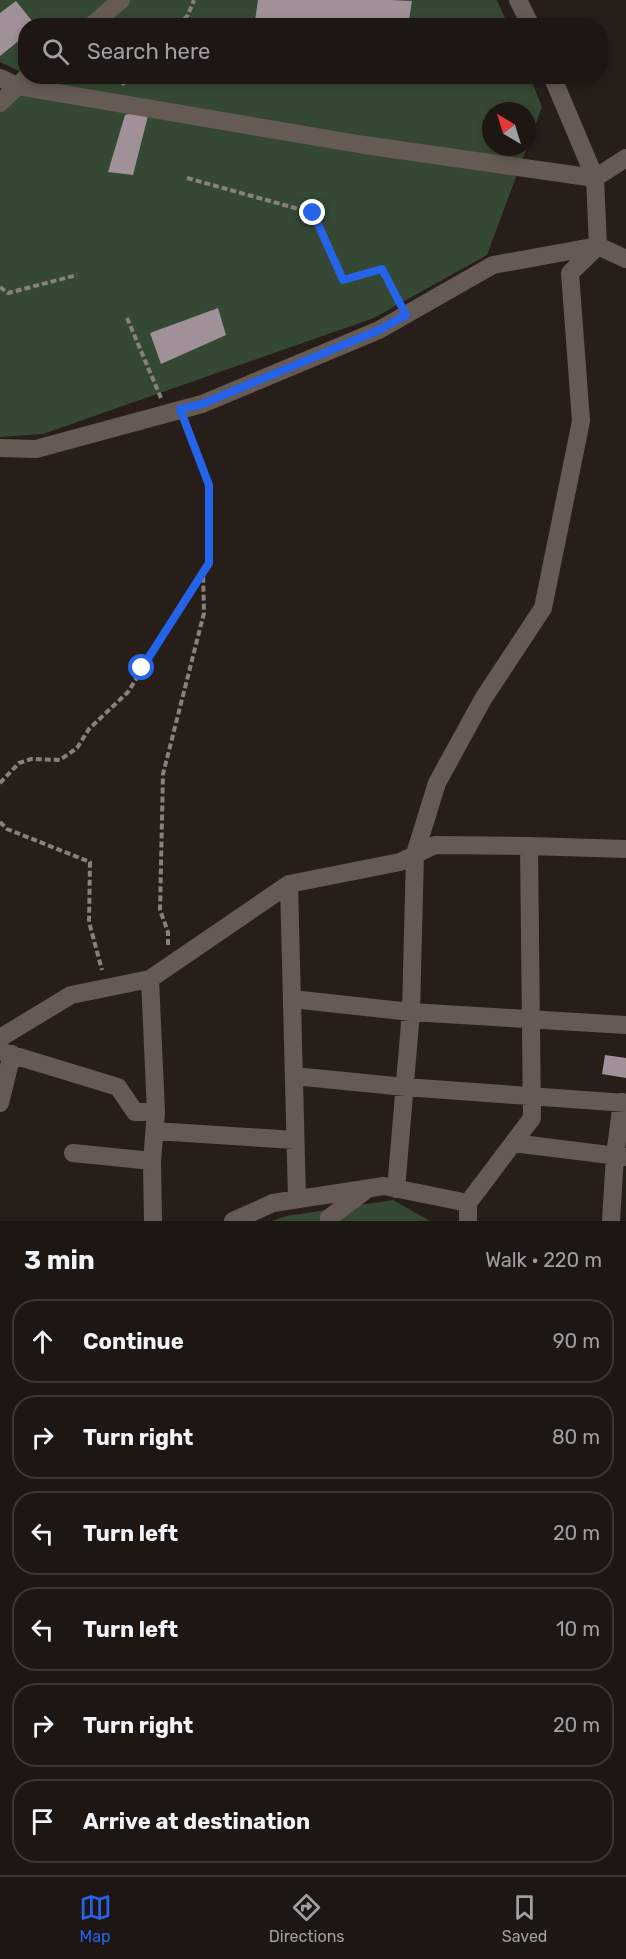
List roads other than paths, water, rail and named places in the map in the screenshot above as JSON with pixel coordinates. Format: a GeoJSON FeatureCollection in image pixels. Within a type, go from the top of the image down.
{"type":"FeatureCollection","features":[{"type":"Feature","properties":{"kind":"street"},"geometry":{"type":"LineString","coordinates":[[100,18],[121,0]]}},
{"type":"Feature","properties":{"kind":"street"},"geometry":{"type":"LineString","coordinates":[[518,0],[527,18]]}},
{"type":"Feature","properties":{"kind":"street"},"geometry":{"type":"LineString","coordinates":[[0,103],[15,80]]}},
{"type":"Feature","properties":{"kind":"street"},"geometry":{"type":"LineString","coordinates":[[36,84],[353,143],[595,178],[626,158]]}},
{"type":"Feature","properties":{"kind":"street"},"geometry":{"type":"LineString","coordinates":[[396,1189],[411,1012],[416,854],[437,783],[483,699],[543,608],[581,421],[570,273],[598,246],[595,178],[555,84]]}},
{"type":"Feature","properties":{"kind":"street"},"geometry":{"type":"LineString","coordinates":[[0,448],[36,449],[202,404],[379,330],[493,265],[598,246],[626,259]]}},
{"type":"Feature","properties":{"kind":"street"},"geometry":{"type":"LineString","coordinates":[[0,1038],[71,995],[150,979],[289,884],[400,862],[435,845],[626,849]]}},
{"type":"Feature","properties":{"kind":"street"},"geometry":{"type":"LineString","coordinates":[[233,1221],[273,1203],[384,1186],[468,1212],[532,1118],[529,846]]}},
{"type":"Feature","properties":{"kind":"street"},"geometry":{"type":"LineString","coordinates":[[289,884],[297,1199]]}},
{"type":"Feature","properties":{"kind":"street"},"geometry":{"type":"LineString","coordinates":[[150,979],[156,1112],[152,1161],[153,1221]]}},
{"type":"Feature","properties":{"kind":"street"},"geometry":{"type":"LineString","coordinates":[[292,999],[411,1012],[626,1025]]}},
{"type":"Feature","properties":{"kind":"street"},"geometry":{"type":"LineString","coordinates":[[0,1103],[6,1052],[118,1087],[135,1112],[156,1112]]}},
{"type":"Feature","properties":{"kind":"street"},"geometry":{"type":"LineString","coordinates":[[294,1076],[405,1087],[624,1102],[621,1157],[611,1221]]}},
{"type":"Feature","properties":{"kind":"street"},"geometry":{"type":"LineString","coordinates":[[155,1131],[295,1140]]}},
{"type":"Feature","properties":{"kind":"street"},"geometry":{"type":"LineString","coordinates":[[513,1143],[621,1157]]}},
{"type":"Feature","properties":{"kind":"street"},"geometry":{"type":"LineString","coordinates":[[74,1154],[152,1161]]}},
{"type":"Feature","properties":{"kind":"street"},"geometry":{"type":"LineString","coordinates":[[329,1221],[329,1218],[368,1189]]}}]}
